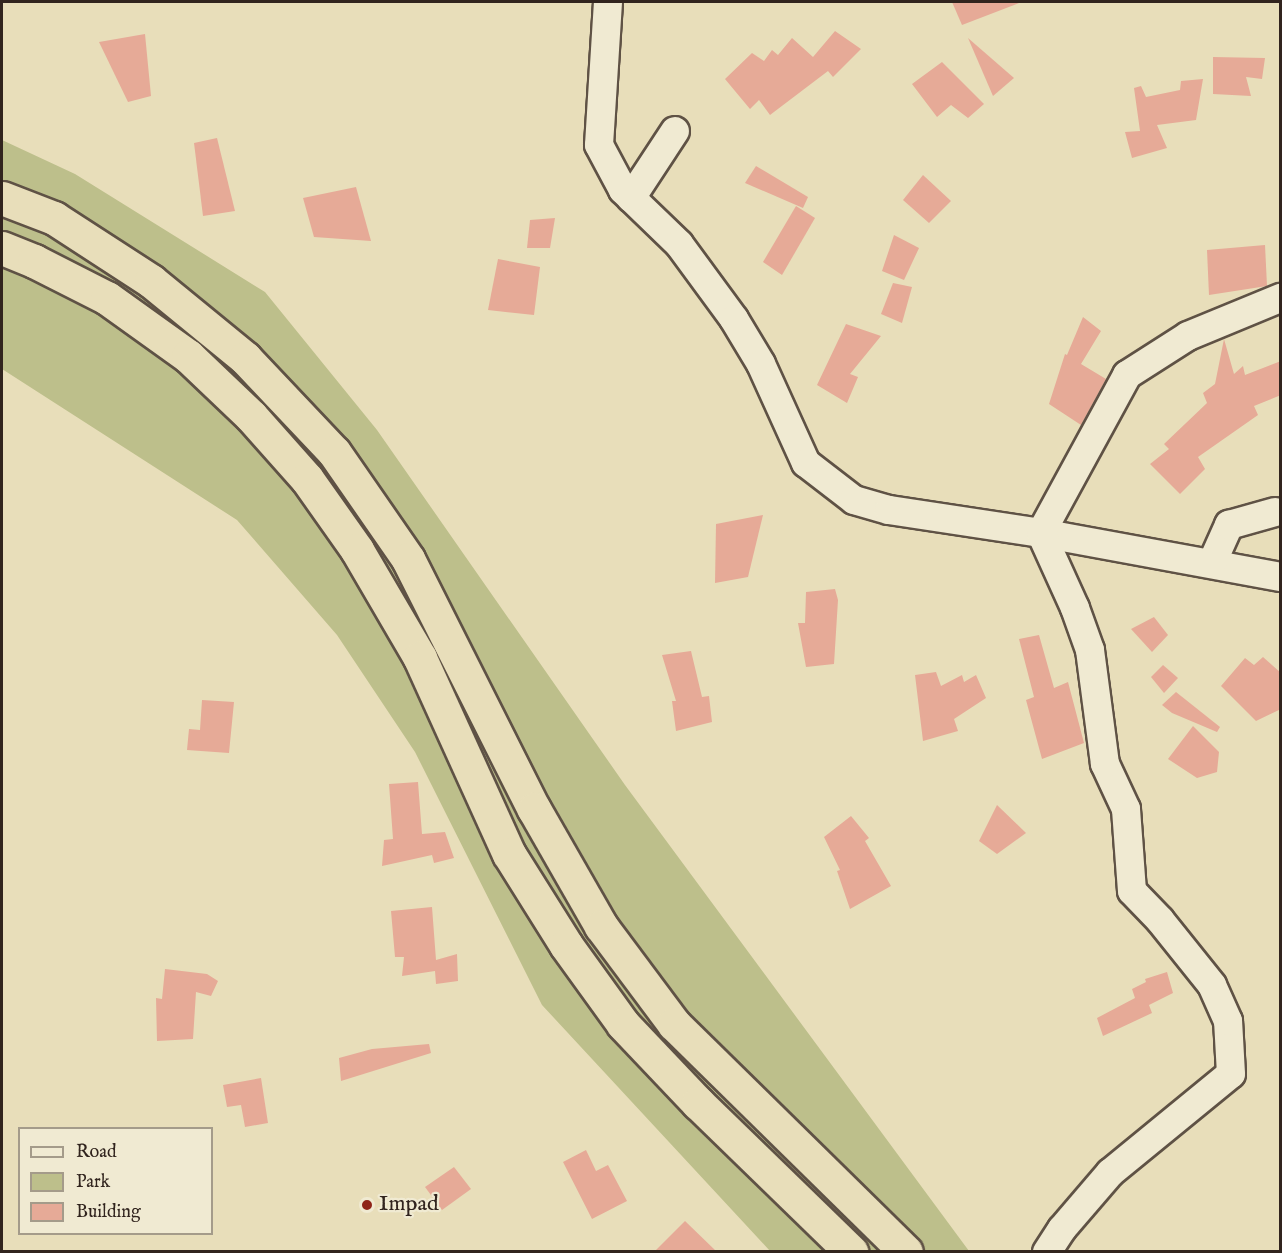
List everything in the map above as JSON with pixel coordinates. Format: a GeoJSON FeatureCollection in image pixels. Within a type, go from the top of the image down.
{"type":"FeatureCollection","features":[{"type":"Feature","properties":{"kind":"highway"},"geometry":{"type":"LineString","coordinates":[[2,198],[54,218],[151,281],[245,358],[334,452],[408,559],[534,809],[601,926],[674,1024],[906,1251]]}},
{"type":"Feature","properties":{"kind":"highway"},"geometry":{"type":"LineString","coordinates":[[2,248],[34,261],[107,298],[188,356],[250,416],[308,478],[357,550],[420,658],[509,854],[566,945],[623,1024],[698,1103],[851,1251]]}},
{"type":"Feature","properties":{"kind":"street"},"geometry":{"type":"LineString","coordinates":[[608,2],[598,145],[623,190],[679,244],[718,294],[761,364],[806,463],[854,500],[872,505],[933,519],[1041,532],[1281,577]]}},
{"type":"Feature","properties":{"kind":"street"},"geometry":{"type":"LineString","coordinates":[[631,198],[675,131]]}},
{"type":"Feature","properties":{"kind":"street"},"geometry":{"type":"LineString","coordinates":[[1041,532],[1127,375],[1188,336],[1281,298]]}},
{"type":"Feature","properties":{"kind":"street"},"geometry":{"type":"LineString","coordinates":[[1212,563],[1230,525],[1275,512]]}},
{"type":"Feature","properties":{"kind":"street"},"geometry":{"type":"LineString","coordinates":[[1041,532],[1075,608],[1090,650],[1105,764],[1126,809],[1132,891],[1160,920],[1212,985],[1227,1020],[1231,1074],[1110,1173],[1062,1229],[1047,1251]]}},
{"type":"Feature","properties":{"kind":"green space"},"geometry":{"type":"Polygon","coordinates":[[[2,140],[75,174],[265,292],[377,430],[625,785],[969,1251],[770,1251],[542,1005],[415,752],[337,635],[237,520],[2,369],[2,140]]]}},
{"type":"Feature","properties":{"kind":"building"},"geometry":{"type":"Polygon","coordinates":[[[952,2],[1019,2],[1019,3],[962,25],[952,2]]]}},
{"type":"Feature","properties":{"kind":"building"},"geometry":{"type":"Polygon","coordinates":[[[835,31],[861,49],[833,77],[828,71],[770,115],[759,100],[750,109],[725,79],[752,53],[764,61],[772,50],[778,55],[792,38],[813,57],[835,31]]]}},
{"type":"Feature","properties":{"kind":"building"},"geometry":{"type":"Polygon","coordinates":[[[145,34],[151,96],[128,102],[99,42],[145,34]]]}},
{"type":"Feature","properties":{"kind":"building"},"geometry":{"type":"Polygon","coordinates":[[[968,38],[1014,78],[993,96],[968,38]]]}},
{"type":"Feature","properties":{"kind":"building"},"geometry":{"type":"Polygon","coordinates":[[[1213,57],[1265,58],[1262,79],[1246,77],[1251,96],[1213,94],[1213,57]]]}},
{"type":"Feature","properties":{"kind":"building"},"geometry":{"type":"Polygon","coordinates":[[[942,62],[984,104],[968,118],[951,105],[937,117],[912,84],[942,62]]]}},
{"type":"Feature","properties":{"kind":"building"},"geometry":{"type":"Polygon","coordinates":[[[1203,79],[1196,120],[1157,125],[1167,148],[1132,158],[1125,132],[1140,131],[1134,88],[1141,86],[1146,97],[1180,90],[1181,81],[1203,79]]]}},
{"type":"Feature","properties":{"kind":"building"},"geometry":{"type":"Polygon","coordinates":[[[217,138],[235,211],[203,216],[194,143],[217,138]]]}},
{"type":"Feature","properties":{"kind":"building"},"geometry":{"type":"Polygon","coordinates":[[[756,166],[808,197],[803,208],[745,183],[756,166]]]}},
{"type":"Feature","properties":{"kind":"building"},"geometry":{"type":"Polygon","coordinates":[[[923,175],[951,201],[929,223],[903,200],[923,175]]]}},
{"type":"Feature","properties":{"kind":"building"},"geometry":{"type":"Polygon","coordinates":[[[356,187],[371,241],[314,237],[303,198],[356,187]]]}},
{"type":"Feature","properties":{"kind":"building"},"geometry":{"type":"Polygon","coordinates":[[[796,206],[815,218],[782,275],[763,262],[796,206]]]}},
{"type":"Feature","properties":{"kind":"building"},"geometry":{"type":"Polygon","coordinates":[[[555,218],[550,248],[527,248],[530,220],[555,218]]]}},
{"type":"Feature","properties":{"kind":"building"},"geometry":{"type":"Polygon","coordinates":[[[894,235],[919,248],[904,280],[882,271],[894,235]]]}},
{"type":"Feature","properties":{"kind":"building"},"geometry":{"type":"Polygon","coordinates":[[[1265,245],[1267,286],[1209,295],[1207,250],[1265,245]]]}},
{"type":"Feature","properties":{"kind":"building"},"geometry":{"type":"Polygon","coordinates":[[[498,259],[540,267],[534,315],[488,310],[498,259]]]}},
{"type":"Feature","properties":{"kind":"building"},"geometry":{"type":"Polygon","coordinates":[[[893,283],[912,287],[902,323],[881,314],[893,283]]]}},
{"type":"Feature","properties":{"kind":"building"},"geometry":{"type":"Polygon","coordinates":[[[1083,317],[1101,331],[1081,364],[1106,379],[1081,425],[1049,404],[1065,354],[1067,355],[1083,317]]]}},
{"type":"Feature","properties":{"kind":"building"},"geometry":{"type":"Polygon","coordinates":[[[846,324],[881,336],[850,374],[858,377],[847,403],[817,385],[846,324]]]}},
{"type":"Feature","properties":{"kind":"building"},"geometry":{"type":"Polygon","coordinates":[[[1224,339],[1234,374],[1243,366],[1245,375],[1281,361],[1281,395],[1254,406],[1258,415],[1198,457],[1205,469],[1180,494],[1150,464],[1169,449],[1164,444],[1207,403],[1203,393],[1215,384],[1224,339]]]}},
{"type":"Feature","properties":{"kind":"building"},"geometry":{"type":"Polygon","coordinates":[[[763,515],[748,577],[715,583],[716,524],[763,515]]]}},
{"type":"Feature","properties":{"kind":"building"},"geometry":{"type":"Polygon","coordinates":[[[835,589],[838,600],[834,664],[806,667],[798,623],[805,623],[806,592],[835,589]]]}},
{"type":"Feature","properties":{"kind":"building"},"geometry":{"type":"Polygon","coordinates":[[[1154,617],[1168,635],[1152,652],[1131,629],[1154,617]]]}},
{"type":"Feature","properties":{"kind":"building"},"geometry":{"type":"Polygon","coordinates":[[[1039,635],[1054,688],[1068,682],[1084,743],[1042,759],[1026,700],[1034,697],[1019,639],[1039,635]]]}},
{"type":"Feature","properties":{"kind":"building"},"geometry":{"type":"Polygon","coordinates":[[[691,651],[702,697],[709,696],[712,722],[676,731],[672,701],[676,701],[662,655],[691,651]]]}},
{"type":"Feature","properties":{"kind":"building"},"geometry":{"type":"Polygon","coordinates":[[[1263,657],[1281,673],[1281,709],[1256,721],[1221,686],[1245,658],[1254,665],[1263,657]]]}},
{"type":"Feature","properties":{"kind":"building"},"geometry":{"type":"Polygon","coordinates":[[[1163,665],[1178,678],[1164,693],[1151,677],[1163,665]]]}},
{"type":"Feature","properties":{"kind":"building"},"geometry":{"type":"Polygon","coordinates":[[[936,672],[941,686],[962,675],[964,682],[976,675],[986,698],[954,719],[958,731],[923,741],[915,675],[936,672]]]}},
{"type":"Feature","properties":{"kind":"building"},"geometry":{"type":"Polygon","coordinates":[[[1176,692],[1220,727],[1217,732],[1172,713],[1162,705],[1176,692]]]}},
{"type":"Feature","properties":{"kind":"building"},"geometry":{"type":"Polygon","coordinates":[[[202,700],[234,702],[229,753],[187,750],[189,729],[200,730],[202,700]]]}},
{"type":"Feature","properties":{"kind":"building"},"geometry":{"type":"Polygon","coordinates":[[[1193,726],[1219,752],[1217,772],[1197,778],[1168,759],[1193,726]]]}},
{"type":"Feature","properties":{"kind":"building"},"geometry":{"type":"Polygon","coordinates":[[[418,782],[422,834],[445,832],[454,858],[434,863],[432,855],[382,866],[384,840],[393,839],[389,784],[418,782]]]}},
{"type":"Feature","properties":{"kind":"building"},"geometry":{"type":"Polygon","coordinates":[[[997,805],[1026,833],[997,854],[979,841],[997,805]]]}},
{"type":"Feature","properties":{"kind":"building"},"geometry":{"type":"Polygon","coordinates":[[[851,816],[869,838],[865,841],[891,886],[850,909],[837,871],[840,870],[824,837],[851,816]]]}},
{"type":"Feature","properties":{"kind":"building"},"geometry":{"type":"Polygon","coordinates":[[[432,907],[436,960],[457,954],[458,981],[436,984],[435,971],[402,976],[404,957],[395,957],[391,911],[432,907]]]}},
{"type":"Feature","properties":{"kind":"building"},"geometry":{"type":"Polygon","coordinates":[[[165,969],[207,974],[218,981],[211,996],[196,992],[193,1039],[157,1041],[156,998],[162,999],[165,969]]]}},
{"type":"Feature","properties":{"kind":"building"},"geometry":{"type":"Polygon","coordinates":[[[1167,972],[1173,993],[1149,1005],[1152,1013],[1103,1036],[1097,1018],[1135,998],[1132,989],[1146,982],[1145,979],[1167,972]]]}},
{"type":"Feature","properties":{"kind":"building"},"geometry":{"type":"Polygon","coordinates":[[[429,1044],[431,1053],[341,1081],[339,1058],[372,1049],[429,1044]]]}},
{"type":"Feature","properties":{"kind":"building"},"geometry":{"type":"Polygon","coordinates":[[[261,1078],[268,1123],[245,1127],[241,1105],[227,1107],[223,1085],[261,1078]]]}},
{"type":"Feature","properties":{"kind":"building"},"geometry":{"type":"Polygon","coordinates":[[[586,1150],[596,1171],[608,1165],[627,1201],[592,1219],[563,1162],[586,1150]]]}},
{"type":"Feature","properties":{"kind":"building"},"geometry":{"type":"Polygon","coordinates":[[[454,1167],[471,1189],[442,1210],[425,1187],[454,1167]]]}},
{"type":"Feature","properties":{"kind":"building"},"geometry":{"type":"Polygon","coordinates":[[[685,1221],[716,1251],[655,1251],[685,1221]]]}},
{"type":"Feature","properties":{"kind":"place","name":"Impad"},"geometry":{"type":"Point","coordinates":[367,1205]}}]}
